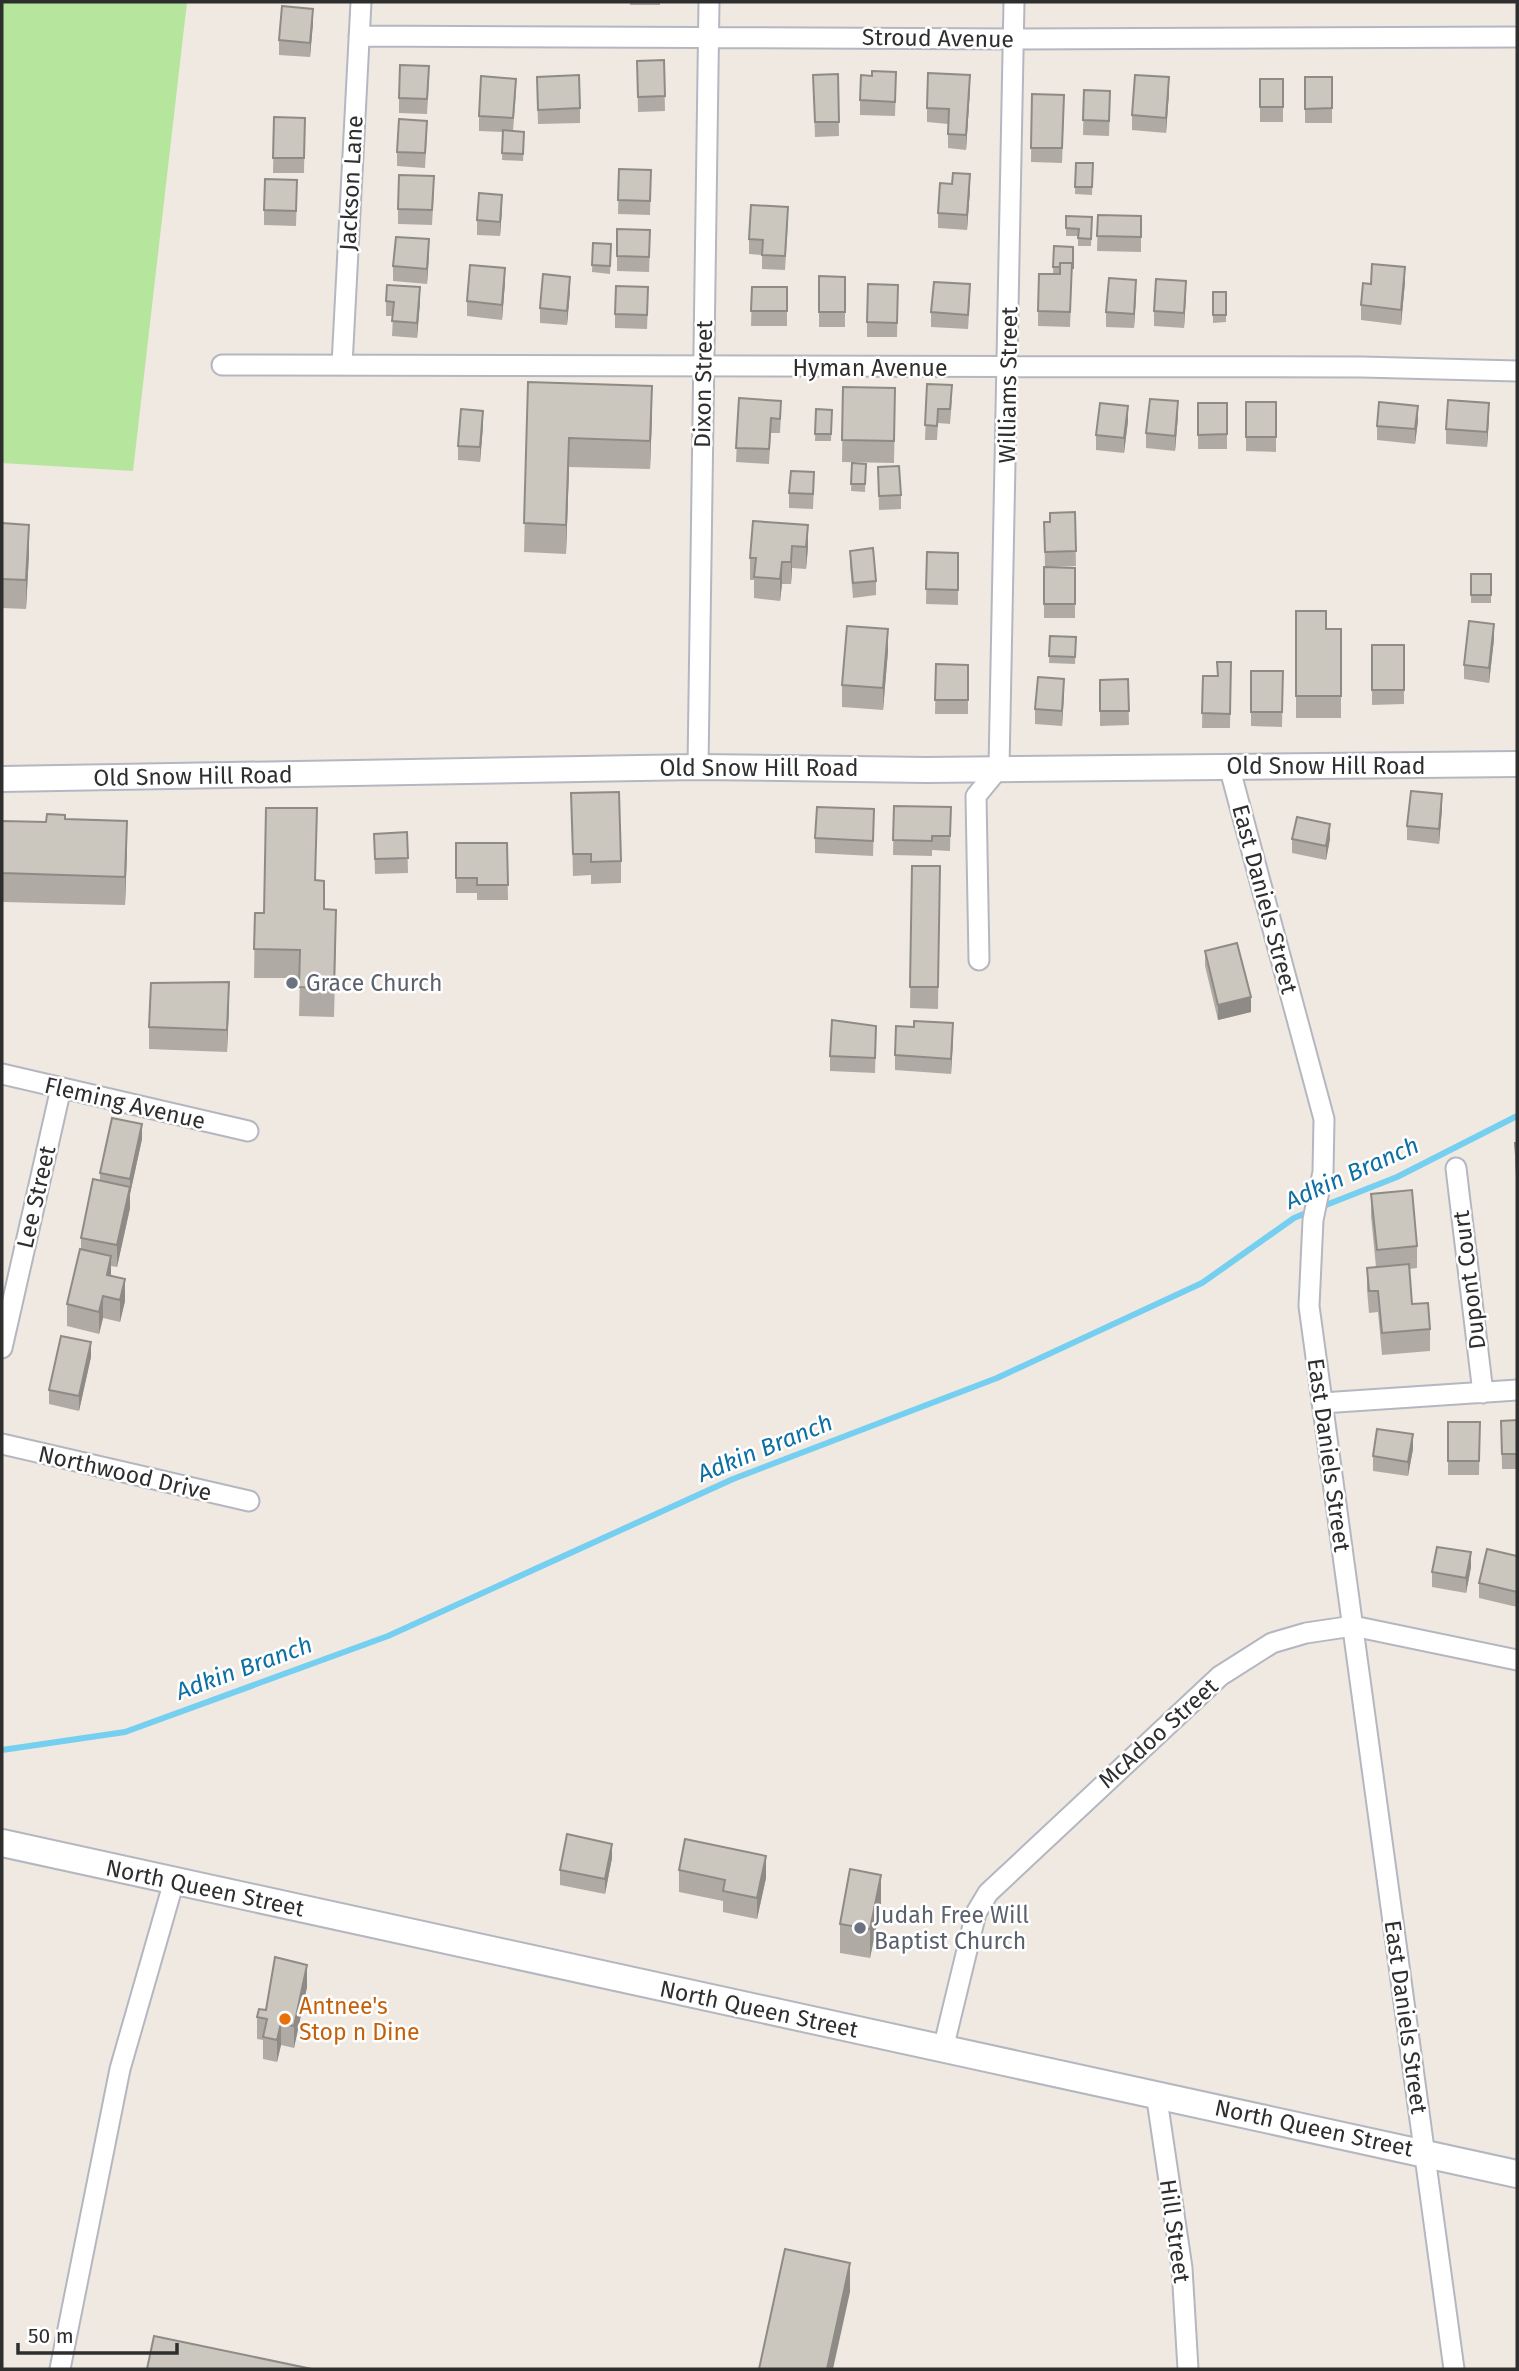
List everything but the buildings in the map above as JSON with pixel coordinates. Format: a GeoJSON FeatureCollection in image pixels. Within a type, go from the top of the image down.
{"type":"FeatureCollection","features":[{"type":"Feature","properties":{"kind":"main road","name":"North Queen Street"},"geometry":{"type":"LineString","coordinates":[[2,1843],[1517,2174]]}},
{"type":"Feature","properties":{"kind":"street","name":"Jackson Lane"},"geometry":{"type":"LineString","coordinates":[[342,365],[360,2]]}},
{"type":"Feature","properties":{"kind":"street","name":"Dixon Street"},"geometry":{"type":"LineString","coordinates":[[698,767],[709,2]]}},
{"type":"Feature","properties":{"kind":"street","name":"Williams Street"},"geometry":{"type":"LineString","coordinates":[[999,768],[1013,2]]}},
{"type":"Feature","properties":{"kind":"street","name":"Stroud Avenue"},"geometry":{"type":"LineString","coordinates":[[359,36],[1013,39],[1517,37]]}},
{"type":"Feature","properties":{"kind":"street","name":"Hyman Avenue"},"geometry":{"type":"LineString","coordinates":[[222,365],[1008,369],[1362,367],[1517,370]]}},
{"type":"Feature","properties":{"kind":"street","name":"Old Snow Hill Road"},"geometry":{"type":"LineString","coordinates":[[2,779],[698,767],[927,770],[1517,764]]}},
{"type":"Feature","properties":{"kind":"street","name":"East Daniels Street"},"geometry":{"type":"LineString","coordinates":[[1229,766],[1324,1119],[1323,1172],[1313,1220],[1309,1306],[1454,2369]]}},
{"type":"Feature","properties":{"kind":"street"},"geometry":{"type":"LineString","coordinates":[[979,960],[976,796],[999,768]]}},
{"type":"Feature","properties":{"kind":"street","name":"Fleming Avenue"},"geometry":{"type":"LineString","coordinates":[[2,1074],[248,1131]]}},
{"type":"Feature","properties":{"kind":"street","name":"Lee Street"},"geometry":{"type":"LineString","coordinates":[[2,1348],[61,1088]]}},
{"type":"Feature","properties":{"kind":"street","name":"Dupont Court"},"geometry":{"type":"LineString","coordinates":[[1456,1168],[1483,1392]]}},
{"type":"Feature","properties":{"kind":"street"},"geometry":{"type":"LineString","coordinates":[[1322,1403],[1517,1390]]}},
{"type":"Feature","properties":{"kind":"street","name":"Northwood Drive"},"geometry":{"type":"LineString","coordinates":[[2,1444],[249,1501]]}},
{"type":"Feature","properties":{"kind":"street","name":"McAdoo Street"},"geometry":{"type":"LineString","coordinates":[[943,2049],[976,1913],[1000,1878],[1220,1676],[1272,1643],[1306,1633],[1353,1626],[1517,1660]]}},
{"type":"Feature","properties":{"kind":"street"},"geometry":{"type":"LineString","coordinates":[[60,2369],[120,2069],[174,1881]]}},
{"type":"Feature","properties":{"kind":"street","name":"Hill Street"},"geometry":{"type":"LineString","coordinates":[[1156,2094],[1182,2268],[1188,2369]]}},
{"type":"Feature","properties":{"kind":"green space"},"geometry":{"type":"Polygon","coordinates":[[[2,2],[187,2],[133,471],[2,463],[2,2]]]}},
{"type":"Feature","properties":{"kind":"waterway","name":"Adkin Branch"},"geometry":{"type":"LineString","coordinates":[[1321,1207],[1397,1177],[1517,1116]]}},
{"type":"Feature","properties":{"kind":"waterway","name":"Adkin Branch"},"geometry":{"type":"LineString","coordinates":[[2,1750],[125,1732],[388,1636],[733,1479],[997,1378],[1202,1283],[1294,1218],[1311,1211]]}},
{"type":"Feature","properties":{"kind":"place","name":"Grace Church"},"geometry":{"type":"Point","coordinates":[292,983]}},
{"type":"Feature","properties":{"kind":"place","name":"Judah Free Will Baptist Church"},"geometry":{"type":"Point","coordinates":[860,1928]}},
{"type":"Feature","properties":{"kind":"place","name":"Antnee's Stop n Dine"},"geometry":{"type":"Point","coordinates":[285,2019]}}]}
